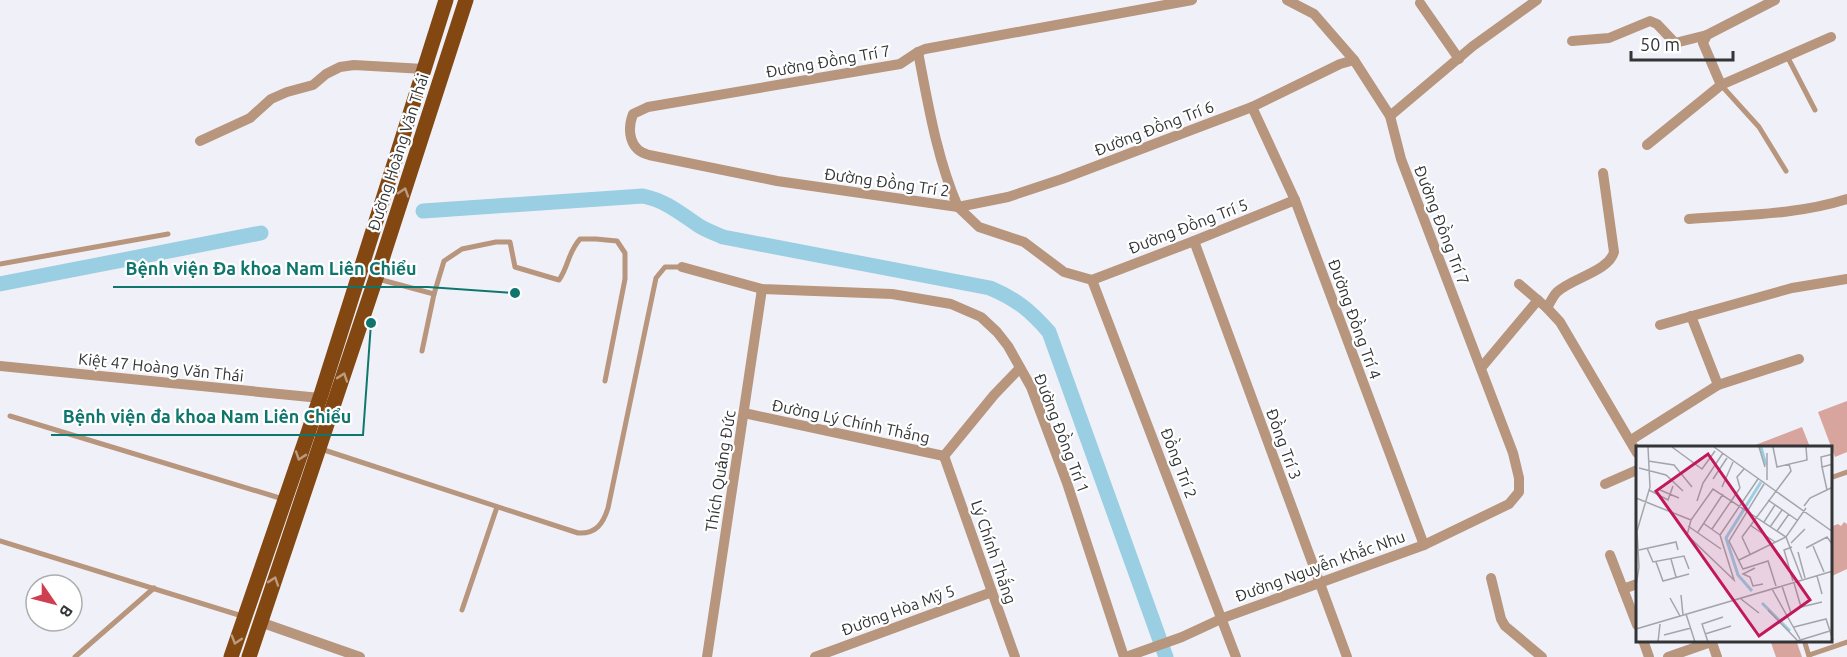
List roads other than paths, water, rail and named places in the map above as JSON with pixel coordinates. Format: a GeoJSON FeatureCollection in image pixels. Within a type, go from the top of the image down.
{"type":"FeatureCollection","features":[{"type":"Feature","properties":{"kind":"main road","name":"Đường Hoàng Văn Thái"},"geometry":{"type":"LineString","coordinates":[[231,657],[243,616],[320,398],[446,0]]}},
{"type":"Feature","properties":{"kind":"main road","name":"Đường Hoàng Văn Thái"},"geometry":{"type":"LineString","coordinates":[[249,657],[466,0]]}},
{"type":"Feature","properties":{"kind":"main road"},"geometry":{"type":"LineString","coordinates":[[358,280],[374,282]]}},
{"type":"Feature","properties":{"kind":"street","name":"Đường Đồng Trí 7"},"geometry":{"type":"LineString","coordinates":[[659,157],[640,152],[629,133],[629,124],[633,114],[648,107],[900,64],[918,52],[1192,0]]}},
{"type":"Feature","properties":{"kind":"street","name":"Đường Đồng Trí 7"},"geometry":{"type":"LineString","coordinates":[[1287,0],[1314,14],[1354,60],[1390,116],[1401,159],[1513,453],[1519,478],[1519,492]]}},
{"type":"Feature","properties":{"kind":"street"},"geometry":{"type":"LineString","coordinates":[[1390,116],[1459,59],[1537,0]]}},
{"type":"Feature","properties":{"kind":"street"},"geometry":{"type":"LineString","coordinates":[[1572,41],[1609,38],[1650,21],[1657,24],[1675,43],[1707,35],[1776,0]]}},
{"type":"Feature","properties":{"kind":"street"},"geometry":{"type":"LineString","coordinates":[[1420,3],[1459,59]]}},
{"type":"Feature","properties":{"kind":"street"},"geometry":{"type":"LineString","coordinates":[[1707,35],[1703,43],[1721,85]]}},
{"type":"Feature","properties":{"kind":"street"},"geometry":{"type":"LineString","coordinates":[[1647,145],[1721,85],[1831,37]]}},
{"type":"Feature","properties":{"kind":"street"},"geometry":{"type":"LineString","coordinates":[[918,52],[950,190],[958,207]]}},
{"type":"Feature","properties":{"kind":"street","name":"Đường Đồng Trí 6"},"geometry":{"type":"LineString","coordinates":[[958,207],[1008,196],[1062,179],[1252,107],[1340,64],[1354,60]]}},
{"type":"Feature","properties":{"kind":"street"},"geometry":{"type":"LineString","coordinates":[[200,141],[250,118],[271,99],[313,85],[326,74],[340,67],[354,65],[424,69]]}},
{"type":"Feature","properties":{"kind":"street","name":"Đường Đồng Trí 4"},"geometry":{"type":"LineString","coordinates":[[1252,107],[1295,200],[1424,545]]}},
{"type":"Feature","properties":{"kind":"street","name":"Đường Đồng Trí 2"},"geometry":{"type":"LineString","coordinates":[[659,157],[777,181],[958,207],[979,227],[1024,242],[1064,272],[1092,280]]}},
{"type":"Feature","properties":{"kind":"street"},"geometry":{"type":"LineString","coordinates":[[1547,308],[1556,292],[1610,261],[1614,252],[1603,173]]}},
{"type":"Feature","properties":{"kind":"street"},"geometry":{"type":"LineString","coordinates":[[1689,219],[1816,207],[1847,199]]}},
{"type":"Feature","properties":{"kind":"street","name":"Đường Đồng Trí 5"},"geometry":{"type":"LineString","coordinates":[[1092,280],[1295,200]]}},
{"type":"Feature","properties":{"kind":"street","name":"Đồng Trí 3"},"geometry":{"type":"LineString","coordinates":[[1194,241],[1347,657]]}},
{"type":"Feature","properties":{"kind":"street","name":"Đường Đồng Trí 1"},"geometry":{"type":"LineString","coordinates":[[682,267],[762,289],[892,294],[951,304],[981,316],[1008,346],[1031,387],[1128,656]]}},
{"type":"Feature","properties":{"kind":"street"},"geometry":{"type":"LineString","coordinates":[[1660,324],[1792,288],[1847,279]]}},
{"type":"Feature","properties":{"kind":"street","name":"Đồng Trí 2"},"geometry":{"type":"LineString","coordinates":[[1092,280],[1236,657]]}},
{"type":"Feature","properties":{"kind":"street"},"geometry":{"type":"LineString","coordinates":[[1519,284],[1560,322],[1636,451]]}},
{"type":"Feature","properties":{"kind":"street","name":"Thích Quảng Đức"},"geometry":{"type":"LineString","coordinates":[[707,657],[762,289]]}},
{"type":"Feature","properties":{"kind":"street"},"geometry":{"type":"LineString","coordinates":[[1480,368],[1538,300]]}},
{"type":"Feature","properties":{"kind":"street"},"geometry":{"type":"LineString","coordinates":[[1691,316],[1718,385]]}},
{"type":"Feature","properties":{"kind":"street"},"geometry":{"type":"LineString","coordinates":[[1631,440],[1718,385],[1799,359]]}},
{"type":"Feature","properties":{"kind":"street","name":"Kiệt 47 Hoàng Văn Thái"},"geometry":{"type":"LineString","coordinates":[[0,366],[320,398]]}},
{"type":"Feature","properties":{"kind":"street","name":"Đường Lý Chính Thắng"},"geometry":{"type":"LineString","coordinates":[[744,413],[944,456],[994,395],[1020,368]]}},
{"type":"Feature","properties":{"kind":"street","name":"Lý Chính Thắng"},"geometry":{"type":"LineString","coordinates":[[944,456],[1015,657]]}},
{"type":"Feature","properties":{"kind":"street"},"geometry":{"type":"LineString","coordinates":[[1605,484],[1636,470]]}},
{"type":"Feature","properties":{"kind":"street","name":"Đường Nguyễn Khắc Nhu"},"geometry":{"type":"LineString","coordinates":[[1128,656],[1182,637],[1222,618],[1424,545],[1509,504],[1519,492]]}},
{"type":"Feature","properties":{"kind":"street"},"geometry":{"type":"LineString","coordinates":[[1610,555],[1636,622]]}},
{"type":"Feature","properties":{"kind":"street"},"geometry":{"type":"LineString","coordinates":[[1491,578],[1501,620],[1542,657]]}},
{"type":"Feature","properties":{"kind":"street"},"geometry":{"type":"LineString","coordinates":[[1623,589],[1636,584]]}},
{"type":"Feature","properties":{"kind":"street","name":"Đường Hòa Mỹ 5"},"geometry":{"type":"LineString","coordinates":[[815,657],[992,592]]}},
{"type":"Feature","properties":{"kind":"street"},"geometry":{"type":"LineString","coordinates":[[260,622],[360,657]]}},
{"type":"Feature","properties":{"kind":"street"},"geometry":{"type":"LineString","coordinates":[[1644,642],[1649,657]]}},
{"type":"Feature","properties":{"kind":"street"},"geometry":{"type":"LineString","coordinates":[[1668,657],[1708,642]]}},
{"type":"Feature","properties":{"kind":"street"},"geometry":{"type":"LineString","coordinates":[[1711,642],[1718,657]]}},
{"type":"Feature","properties":{"kind":"street"},"geometry":{"type":"LineString","coordinates":[[324,657],[328,646]]}},
{"type":"Feature","properties":{"kind":"lane"},"geometry":{"type":"LineString","coordinates":[[1787,56],[1815,110]]}},
{"type":"Feature","properties":{"kind":"lane"},"geometry":{"type":"LineString","coordinates":[[1721,85],[1759,127],[1786,171]]}},
{"type":"Feature","properties":{"kind":"lane"},"geometry":{"type":"LineString","coordinates":[[0,264],[168,234]]}},
{"type":"Feature","properties":{"kind":"lane"},"geometry":{"type":"LineString","coordinates":[[422,351],[434,294],[444,261],[462,249],[496,242],[510,242],[515,267],[559,280],[566,270],[572,248],[580,240],[617,241],[625,253],[625,279],[605,381]]}},
{"type":"Feature","properties":{"kind":"lane"},"geometry":{"type":"LineString","coordinates":[[318,448],[578,533],[591,532],[601,525],[608,508],[656,278],[665,267],[682,267]]}},
{"type":"Feature","properties":{"kind":"lane"},"geometry":{"type":"LineString","coordinates":[[374,282],[434,294]]}},
{"type":"Feature","properties":{"kind":"lane"},"geometry":{"type":"LineString","coordinates":[[10,416],[285,499]]}},
{"type":"Feature","properties":{"kind":"lane"},"geometry":{"type":"LineString","coordinates":[[1832,477],[1847,472]]}},
{"type":"Feature","properties":{"kind":"lane"},"geometry":{"type":"LineString","coordinates":[[462,610],[498,507]]}},
{"type":"Feature","properties":{"kind":"lane"},"geometry":{"type":"LineString","coordinates":[[0,541],[243,616]]}},
{"type":"Feature","properties":{"kind":"lane"},"geometry":{"type":"LineString","coordinates":[[75,657],[154,588]]}},
{"type":"Feature","properties":{"kind":"lane"},"geometry":{"type":"LineString","coordinates":[[1809,656],[1847,642]]}},
{"type":"Feature","properties":{"kind":"waterway"},"geometry":{"type":"LineString","coordinates":[[423,211],[643,196],[667,205],[701,227],[723,237],[990,288],[1008,296],[1029,311],[1049,332],[1166,657]]}},
{"type":"Feature","properties":{"kind":"waterway"},"geometry":{"type":"LineString","coordinates":[[0,284],[261,233]]}},
{"type":"Feature","properties":{"kind":"place","name":"Bệnh viện Đa khoa Nam Liên Chiểu"},"geometry":{"type":"Point","coordinates":[515,293]}},
{"type":"Feature","properties":{"kind":"place","name":"Bệnh viện đa khoa Nam Liên Chiểu"},"geometry":{"type":"Point","coordinates":[371,323]}}]}
